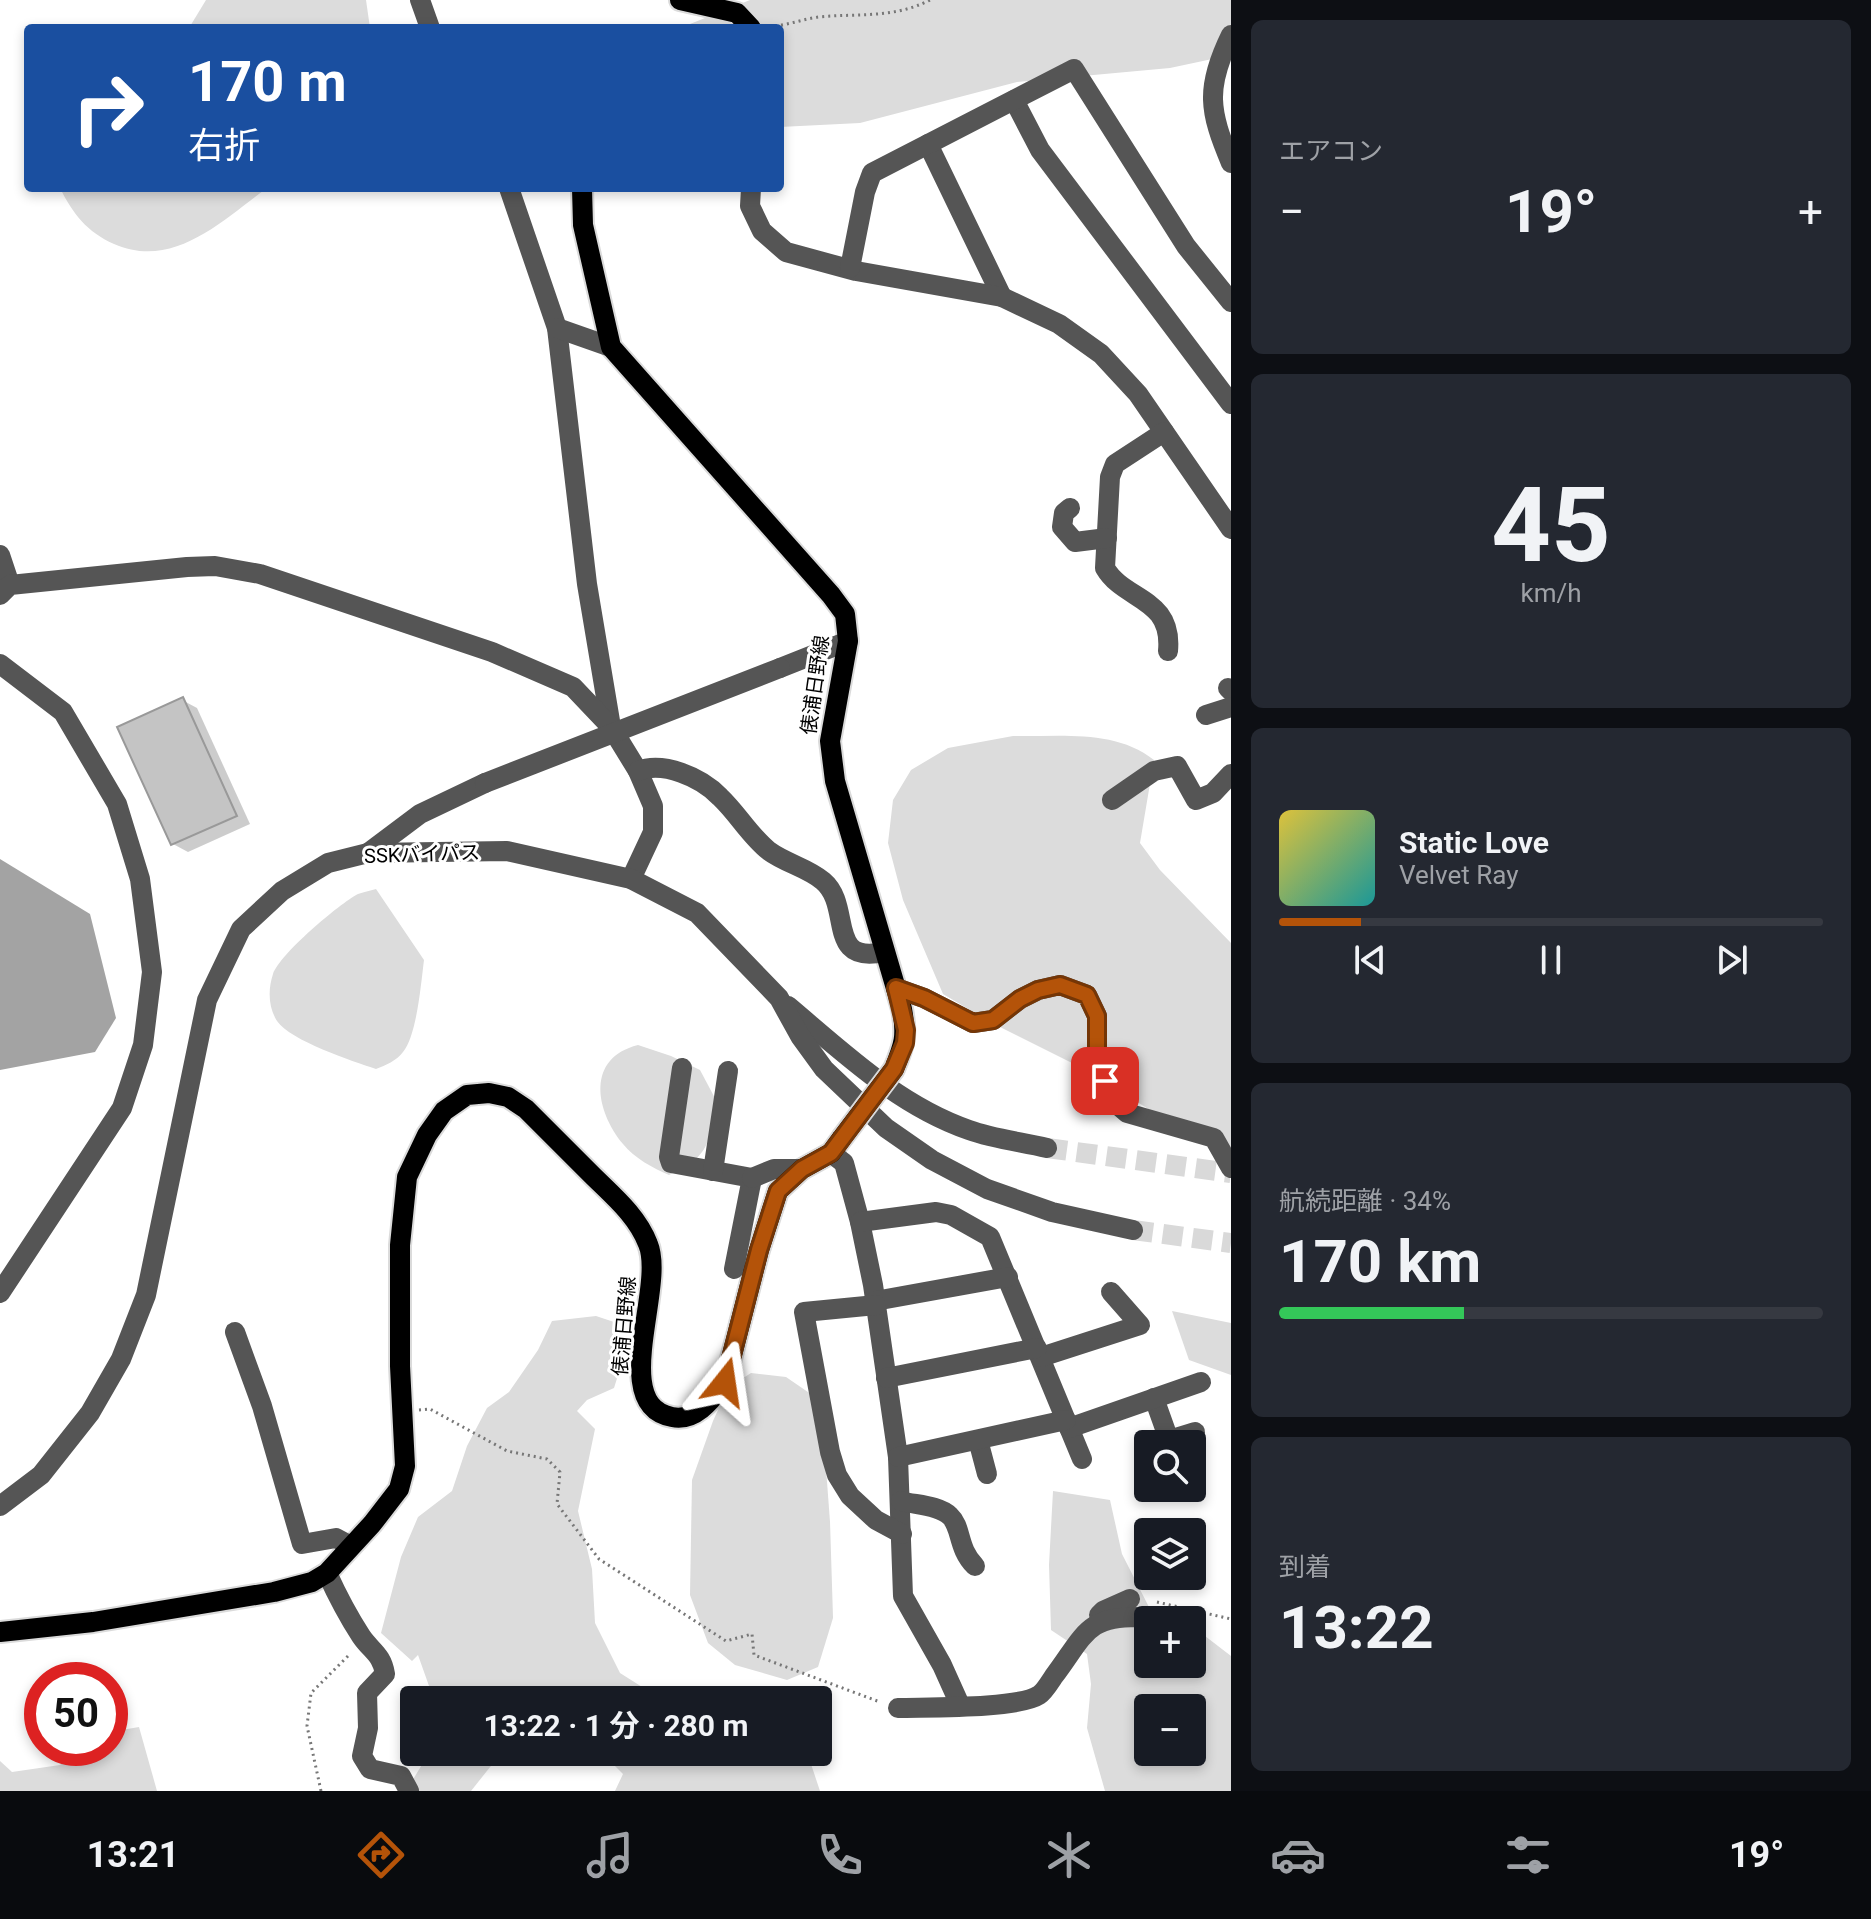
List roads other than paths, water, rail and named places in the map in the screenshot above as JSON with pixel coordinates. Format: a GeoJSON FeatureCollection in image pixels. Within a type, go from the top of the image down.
{"type":"FeatureCollection","features":[{"type":"Feature","properties":{"kind":"main road"},"geometry":{"type":"LineString","coordinates":[[680,0],[737,13],[748,24]]}},
{"type":"Feature","properties":{"kind":"main road","name":"俵浦日野線"},"geometry":{"type":"LineString","coordinates":[[0,1632],[93,1622],[274,1592],[312,1582],[327,1573],[351,1546],[399,1489],[405,1466],[400,1366],[400,1245],[407,1177],[427,1135],[444,1111],[467,1095],[489,1093],[508,1097],[526,1109],[641,1227],[650,1248],[653,1267],[641,1356],[641,1384],[648,1404],[665,1415],[677,1418],[697,1413],[712,1400],[725,1382],[759,1250],[778,1191],[836,1145],[894,1069],[905,1043],[906,1030],[896,988],[833,768],[830,741],[848,641],[845,614],[611,347],[583,225],[582,192]]}},
{"type":"Feature","properties":{"kind":"street"},"geometry":{"type":"LineString","coordinates":[[420,0],[429,24]]}},
{"type":"Feature","properties":{"kind":"street"},"geometry":{"type":"LineString","coordinates":[[1231,35],[1218,62],[1212,90],[1214,117],[1231,163]]}},
{"type":"Feature","properties":{"kind":"street"},"geometry":{"type":"LineString","coordinates":[[850,268],[865,192],[872,173],[1074,69],[1186,246],[1231,302]]}},
{"type":"Feature","properties":{"kind":"street"},"geometry":{"type":"LineString","coordinates":[[1014,100],[1040,150],[1231,404]]}},
{"type":"Feature","properties":{"kind":"street"},"geometry":{"type":"LineString","coordinates":[[928,144],[1002,297]]}},
{"type":"Feature","properties":{"kind":"street"},"geometry":{"type":"LineString","coordinates":[[510,192],[557,328],[587,584],[611,727]]}},
{"type":"Feature","properties":{"kind":"street"},"geometry":{"type":"LineString","coordinates":[[751,192],[750,206],[762,231],[786,252],[850,268],[1002,297],[1059,324],[1101,354],[1138,394],[1231,529]]}},
{"type":"Feature","properties":{"kind":"street"},"geometry":{"type":"LineString","coordinates":[[557,328],[611,347]]}},
{"type":"Feature","properties":{"kind":"street"},"geometry":{"type":"LineString","coordinates":[[1164,432],[1115,464],[1110,477],[1117,503],[1107,538],[1105,568],[1111,578],[1148,600],[1165,623],[1169,637],[1168,651]]}},
{"type":"Feature","properties":{"kind":"street"},"geometry":{"type":"LineString","coordinates":[[1070,508],[1064,513],[1062,527],[1075,542],[1107,538]]}},
{"type":"Feature","properties":{"kind":"street"},"geometry":{"type":"LineString","coordinates":[[0,555],[5,590],[187,567],[215,566],[260,574],[506,658],[573,687],[611,727],[638,771],[653,806],[653,832],[631,879]]}},
{"type":"Feature","properties":{"kind":"street"},"geometry":{"type":"LineString","coordinates":[[368,853],[420,814],[485,783],[848,641]]}},
{"type":"Feature","properties":{"kind":"street"},"geometry":{"type":"LineString","coordinates":[[0,664],[63,712],[117,804],[140,879],[152,972],[143,1045],[122,1108],[0,1293]]}},
{"type":"Feature","properties":{"kind":"street"},"geometry":{"type":"LineString","coordinates":[[1206,715],[1230,696]]}},
{"type":"Feature","properties":{"kind":"street"},"geometry":{"type":"LineString","coordinates":[[638,771],[652,765],[685,774],[719,794],[770,852],[824,881],[836,900],[843,936],[853,950],[868,956],[884,952]]}},
{"type":"Feature","properties":{"kind":"street"},"geometry":{"type":"LineString","coordinates":[[1112,800],[1136,795],[1154,771],[1177,766],[1196,800],[1213,793],[1231,774]]}},
{"type":"Feature","properties":{"kind":"street","name":"SSKバイパス"},"geometry":{"type":"LineString","coordinates":[[0,1506],[41,1475],[90,1413],[121,1359],[146,1295],[207,1000],[241,929],[282,891],[328,863],[368,853],[507,851],[631,879],[697,913],[779,998],[800,1036],[824,1069],[886,1128],[932,1160],[987,1189],[1052,1212],[1133,1230]]}},
{"type":"Feature","properties":{"kind":"street"},"geometry":{"type":"LineString","coordinates":[[896,988],[924,998],[973,1023],[993,1020],[1020,999],[1049,987],[1060,985],[1087,995],[1097,1016],[1097,1054],[1112,1097],[1127,1113],[1214,1138],[1231,1168]]}},
{"type":"Feature","properties":{"kind":"street"},"geometry":{"type":"LineString","coordinates":[[779,998],[855,1062],[920,1108],[970,1130],[1047,1148]]}},
{"type":"Feature","properties":{"kind":"street"},"geometry":{"type":"LineString","coordinates":[[682,1068],[669,1157],[671,1163],[752,1178],[774,1169],[802,1169]]}},
{"type":"Feature","properties":{"kind":"street"},"geometry":{"type":"LineString","coordinates":[[713,1171],[728,1071]]}},
{"type":"Feature","properties":{"kind":"street"},"geometry":{"type":"LineString","coordinates":[[836,1145],[860,1222],[898,1457],[903,1596],[942,1665],[960,1705]]}},
{"type":"Feature","properties":{"kind":"street"},"geometry":{"type":"LineString","coordinates":[[734,1269],[752,1178]]}},
{"type":"Feature","properties":{"kind":"street"},"geometry":{"type":"LineString","coordinates":[[860,1222],[936,1212],[951,1215],[990,1237],[1082,1459]]}},
{"type":"Feature","properties":{"kind":"street"},"geometry":{"type":"LineString","coordinates":[[902,1534],[876,1520],[850,1496],[837,1475],[804,1312],[875,1303],[1008,1277]]}},
{"type":"Feature","properties":{"kind":"street"},"geometry":{"type":"LineString","coordinates":[[886,1378],[1039,1353],[1140,1325],[1111,1292]]}},
{"type":"Feature","properties":{"kind":"street"},"geometry":{"type":"LineString","coordinates":[[235,1332],[262,1406],[302,1544],[336,1538],[351,1546]]}},
{"type":"Feature","properties":{"kind":"street"},"geometry":{"type":"LineString","coordinates":[[898,1457],[1068,1424],[1201,1382]]}},
{"type":"Feature","properties":{"kind":"street"},"geometry":{"type":"LineString","coordinates":[[1154,1398],[1165,1430]]}},
{"type":"Feature","properties":{"kind":"street"},"geometry":{"type":"LineString","coordinates":[[978,1440],[987,1474]]}},
{"type":"Feature","properties":{"kind":"street"},"geometry":{"type":"LineString","coordinates":[[901,1501],[940,1510],[951,1516],[962,1549],[975,1566]]}},
{"type":"Feature","properties":{"kind":"street"},"geometry":{"type":"LineString","coordinates":[[327,1573],[342,1606],[364,1640],[383,1660],[385,1674],[367,1693],[368,1728],[362,1756],[370,1769],[401,1776],[409,1791]]}},
{"type":"Feature","properties":{"kind":"street"},"geometry":{"type":"LineString","coordinates":[[898,1708],[1011,1704],[1039,1695],[1087,1628],[1103,1611],[1130,1599]]}},
{"type":"Feature","properties":{"kind":"street"},"geometry":{"type":"LineString","coordinates":[[1087,1628],[1117,1616],[1134,1617]]}},
{"type":"Feature","properties":{"kind":"tunnel"},"geometry":{"type":"LineString","coordinates":[[1047,1148],[1231,1173]]}},
{"type":"Feature","properties":{"kind":"tunnel"},"geometry":{"type":"LineString","coordinates":[[1133,1230],[1231,1243]]}}]}
